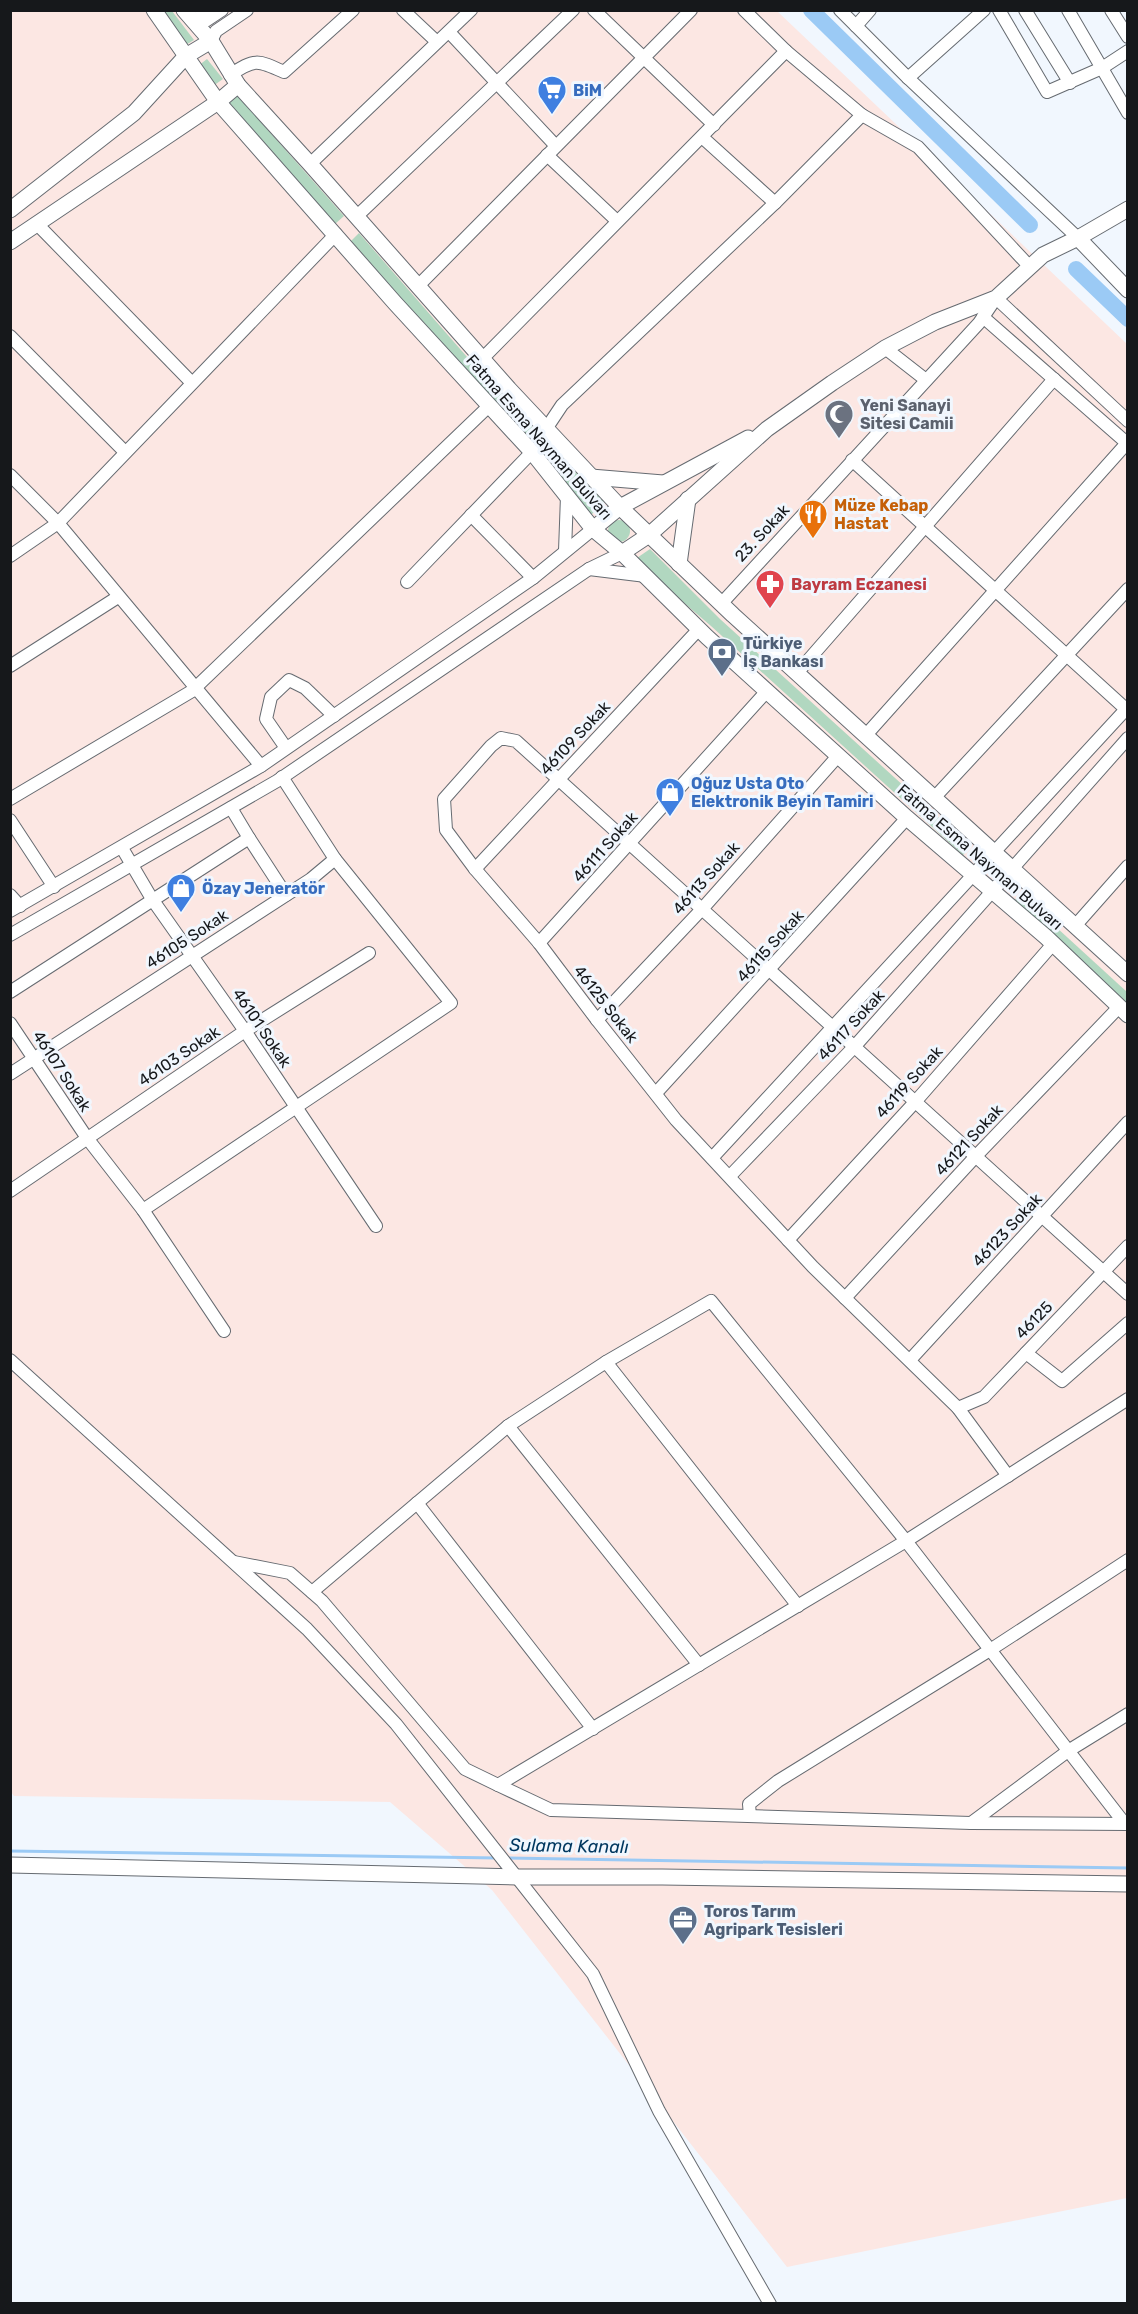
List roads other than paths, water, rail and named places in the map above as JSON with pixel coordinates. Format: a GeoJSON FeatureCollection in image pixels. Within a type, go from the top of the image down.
{"type":"FeatureCollection","features":[{"type":"Feature","properties":{"kind":"main road","name":"Fatma Esma Nayman Bulvarı"},"geometry":{"type":"LineString","coordinates":[[154,10],[218,102],[532,452],[593,529],[622,553],[766,691],[971,876],[1053,944],[1123,1011]]}},
{"type":"Feature","properties":{"kind":"main road","name":"Fatma Esma Nayman Bulvarı"},"geometry":{"type":"LineString","coordinates":[[184,10],[211,41],[234,80],[482,359],[620,507],[721,604],[1128,974]]}},
{"type":"Feature","properties":{"kind":"main road"},"geometry":{"type":"LineString","coordinates":[[10,210],[134,113],[186,57],[211,41]]}},
{"type":"Feature","properties":{"kind":"main road"},"geometry":{"type":"LineString","coordinates":[[10,242],[218,102],[234,80]]}},
{"type":"Feature","properties":{"kind":"main road"},"geometry":{"type":"LineString","coordinates":[[593,529],[620,507],[766,429],[885,348],[935,322],[996,298],[1043,255],[1128,209]]}},
{"type":"Feature","properties":{"kind":"main road"},"geometry":{"type":"LineString","coordinates":[[336,234],[356,217]]}},
{"type":"Feature","properties":{"kind":"main road"},"geometry":{"type":"LineString","coordinates":[[1078,238],[1128,290]]}},
{"type":"Feature","properties":{"kind":"main road"},"geometry":{"type":"LineString","coordinates":[[622,553],[649,535],[766,429]]}},
{"type":"Feature","properties":{"kind":"main road"},"geometry":{"type":"LineString","coordinates":[[591,477],[663,483]]}},
{"type":"Feature","properties":{"kind":"main road"},"geometry":{"type":"LineString","coordinates":[[679,564],[688,499]]}},
{"type":"Feature","properties":{"kind":"main road"},"geometry":{"type":"LineString","coordinates":[[10,1865],[517,1877],[1128,1884]]}},
{"type":"Feature","properties":{"kind":"street"},"geometry":{"type":"LineString","coordinates":[[201,10],[207,21],[222,10]]}},
{"type":"Feature","properties":{"kind":"street"},"geometry":{"type":"LineString","coordinates":[[211,41],[216,32],[247,10]]}},
{"type":"Feature","properties":{"kind":"street"},"geometry":{"type":"LineString","coordinates":[[234,80],[246,64],[260,60],[284,72],[353,10]]}},
{"type":"Feature","properties":{"kind":"street"},"geometry":{"type":"LineString","coordinates":[[403,10],[437,42]]}},
{"type":"Feature","properties":{"kind":"street"},"geometry":{"type":"LineString","coordinates":[[310,164],[471,10]]}},
{"type":"Feature","properties":{"kind":"street"},"geometry":{"type":"LineString","coordinates":[[356,217],[573,10]]}},
{"type":"Feature","properties":{"kind":"street"},"geometry":{"type":"LineString","coordinates":[[594,10],[714,125]]}},
{"type":"Feature","properties":{"kind":"street"},"geometry":{"type":"LineString","coordinates":[[418,286],[691,10]]}},
{"type":"Feature","properties":{"kind":"street"},"geometry":{"type":"LineString","coordinates":[[744,10],[786,51],[862,115],[918,147],[1030,267]]}},
{"type":"Feature","properties":{"kind":"street"},"geometry":{"type":"LineString","coordinates":[[840,10],[908,78],[1078,238]]}},
{"type":"Feature","properties":{"kind":"street"},"geometry":{"type":"LineString","coordinates":[[856,26],[870,10]]}},
{"type":"Feature","properties":{"kind":"street"},"geometry":{"type":"LineString","coordinates":[[908,78],[984,10]]}},
{"type":"Feature","properties":{"kind":"street"},"geometry":{"type":"LineString","coordinates":[[999,10],[1047,92],[1102,68],[1128,51]]}},
{"type":"Feature","properties":{"kind":"street"},"geometry":{"type":"LineString","coordinates":[[1025,10],[1070,83]]}},
{"type":"Feature","properties":{"kind":"street"},"geometry":{"type":"LineString","coordinates":[[1068,10],[1128,113]]}},
{"type":"Feature","properties":{"kind":"street"},"geometry":{"type":"LineString","coordinates":[[1111,10],[1128,37]]}},
{"type":"Feature","properties":{"kind":"street"},"geometry":{"type":"LineString","coordinates":[[449,32],[498,84],[552,150],[617,221]]}},
{"type":"Feature","properties":{"kind":"street"},"geometry":{"type":"LineString","coordinates":[[482,359],[786,51]]}},
{"type":"Feature","properties":{"kind":"street"},"geometry":{"type":"LineString","coordinates":[[546,429],[562,405],[775,203],[862,115]]}},
{"type":"Feature","properties":{"kind":"street"},"geometry":{"type":"LineString","coordinates":[[702,137],[775,203]]}},
{"type":"Feature","properties":{"kind":"street"},"geometry":{"type":"LineString","coordinates":[[37,224],[192,382]]}},
{"type":"Feature","properties":{"kind":"street"},"geometry":{"type":"LineString","coordinates":[[10,556],[58,523],[336,234]]}},
{"type":"Feature","properties":{"kind":"street"},"geometry":{"type":"LineString","coordinates":[[996,298],[1128,421]]}},
{"type":"Feature","properties":{"kind":"street","name":"23. Sokak"},"geometry":{"type":"LineString","coordinates":[[721,604],[983,317],[996,298]]}},
{"type":"Feature","properties":{"kind":"street"},"geometry":{"type":"LineString","coordinates":[[866,735],[1127,444],[983,317]]}},
{"type":"Feature","properties":{"kind":"street"},"geometry":{"type":"LineString","coordinates":[[10,336],[125,452]]}},
{"type":"Feature","properties":{"kind":"street"},"geometry":{"type":"LineString","coordinates":[[885,348],[926,380]]}},
{"type":"Feature","properties":{"kind":"street"},"geometry":{"type":"LineString","coordinates":[[797,673],[1054,380]]}},
{"type":"Feature","properties":{"kind":"street"},"geometry":{"type":"LineString","coordinates":[[10,799],[192,692],[489,406]]}},
{"type":"Feature","properties":{"kind":"street"},"geometry":{"type":"LineString","coordinates":[[407,582],[532,452]]}},
{"type":"Feature","properties":{"kind":"street"},"geometry":{"type":"LineString","coordinates":[[852,460],[1127,709]]}},
{"type":"Feature","properties":{"kind":"street"},"geometry":{"type":"LineString","coordinates":[[10,475],[58,523],[261,766]]}},
{"type":"Feature","properties":{"kind":"street"},"geometry":{"type":"LineString","coordinates":[[565,552],[567,496]]}},
{"type":"Feature","properties":{"kind":"street"},"geometry":{"type":"LineString","coordinates":[[471,515],[533,578]]}},
{"type":"Feature","properties":{"kind":"street"},"geometry":{"type":"LineString","coordinates":[[10,895],[15,909],[261,766],[533,578],[593,529]]}},
{"type":"Feature","properties":{"kind":"street"},"geometry":{"type":"LineString","coordinates":[[10,935],[282,777],[590,569],[622,553]]}},
{"type":"Feature","properties":{"kind":"street"},"geometry":{"type":"LineString","coordinates":[[590,569],[646,576]]}},
{"type":"Feature","properties":{"kind":"street"},"geometry":{"type":"LineString","coordinates":[[934,798],[1128,589]]}},
{"type":"Feature","properties":{"kind":"street"},"geometry":{"type":"LineString","coordinates":[[10,666],[118,597]]}},
{"type":"Feature","properties":{"kind":"street","name":"46109 Sokak"},"geometry":{"type":"LineString","coordinates":[[475,870],[699,629]]}},
{"type":"Feature","properties":{"kind":"street"},"geometry":{"type":"LineString","coordinates":[[286,748],[266,718],[271,697],[289,680],[305,688],[334,716]]}},
{"type":"Feature","properties":{"kind":"street","name":"46111 Sokak"},"geometry":{"type":"LineString","coordinates":[[539,943],[766,691]]}},
{"type":"Feature","properties":{"kind":"street","name":"46117 Sokak"},"geometry":{"type":"LineString","coordinates":[[712,1158],[1127,709]]}},
{"type":"Feature","properties":{"kind":"street","name":"46125 Sokak"},"geometry":{"type":"LineString","coordinates":[[730,1176],[676,1120],[539,943],[475,870],[446,830],[444,799],[490,746],[501,738],[516,741],[559,779],[1043,1216],[1102,1273],[1128,1294]]}},
{"type":"Feature","properties":{"kind":"street","name":"46117 Sokak"},"geometry":{"type":"LineString","coordinates":[[730,1176],[855,1046],[1128,738]]}},
{"type":"Feature","properties":{"kind":"street","name":"46113 Sokak"},"geometry":{"type":"LineString","coordinates":[[597,1020],[703,908],[838,756]]}},
{"type":"Feature","properties":{"kind":"street"},"geometry":{"type":"LineString","coordinates":[[143,1210],[451,1003],[335,859],[282,777]]}},
{"type":"Feature","properties":{"kind":"street"},"geometry":{"type":"LineString","coordinates":[[231,808],[286,895]]}},
{"type":"Feature","properties":{"kind":"street","name":"46115 Sokak"},"geometry":{"type":"LineString","coordinates":[[656,1094],[907,819]]}},
{"type":"Feature","properties":{"kind":"street"},"geometry":{"type":"LineString","coordinates":[[10,820],[54,887]]}},
{"type":"Feature","properties":{"kind":"street"},"geometry":{"type":"LineString","coordinates":[[10,992],[249,838]]}},
{"type":"Feature","properties":{"kind":"street","name":"46101 Sokak"},"geometry":{"type":"LineString","coordinates":[[122,848],[152,899],[245,1031],[376,1226]]}},
{"type":"Feature","properties":{"kind":"street","name":"46105 Sokak"},"geometry":{"type":"LineString","coordinates":[[10,1074],[311,879],[335,859]]}},
{"type":"Feature","properties":{"kind":"street"},"geometry":{"type":"LineString","coordinates":[[1075,926],[1128,866]]}},
{"type":"Feature","properties":{"kind":"street","name":"46119 Sokak"},"geometry":{"type":"LineString","coordinates":[[788,1240],[915,1101],[1053,944]]}},
{"type":"Feature","properties":{"kind":"street","name":"46103 Sokak"},"geometry":{"type":"LineString","coordinates":[[10,1191],[245,1031],[369,953]]}},
{"type":"Feature","properties":{"kind":"street","name":"46121 Sokak"},"geometry":{"type":"LineString","coordinates":[[845,1298],[976,1156],[1123,1011]]}},
{"type":"Feature","properties":{"kind":"street","name":"46107 Sokak"},"geometry":{"type":"LineString","coordinates":[[10,1023],[87,1138],[143,1210],[224,1331]]}},
{"type":"Feature","properties":{"kind":"street","name":"46123 Sokak"},"geometry":{"type":"LineString","coordinates":[[910,1360],[1128,1122]]}},
{"type":"Feature","properties":{"kind":"street"},"geometry":{"type":"LineString","coordinates":[[730,1176],[845,1298],[958,1407],[1008,1476]]}},
{"type":"Feature","properties":{"kind":"street","name":"46125"},"geometry":{"type":"LineString","coordinates":[[958,1407],[984,1397],[1128,1246]]}},
{"type":"Feature","properties":{"kind":"street"},"geometry":{"type":"LineString","coordinates":[[312,1592],[508,1426],[606,1362],[711,1302],[906,1541],[1126,1824]]}},
{"type":"Feature","properties":{"kind":"street"},"geometry":{"type":"LineString","coordinates":[[1026,1353],[1062,1381],[1128,1323]]}},
{"type":"Feature","properties":{"kind":"street"},"geometry":{"type":"LineString","coordinates":[[10,1360],[307,1629],[396,1724],[593,1974],[659,2111],[770,2304]]}},
{"type":"Feature","properties":{"kind":"street"},"geometry":{"type":"LineString","coordinates":[[606,1362],[798,1606]]}},
{"type":"Feature","properties":{"kind":"street"},"geometry":{"type":"LineString","coordinates":[[498,1785],[906,1541],[1128,1399]]}},
{"type":"Feature","properties":{"kind":"street"},"geometry":{"type":"LineString","coordinates":[[508,1426],[699,1665]]}},
{"type":"Feature","properties":{"kind":"street"},"geometry":{"type":"LineString","coordinates":[[417,1503],[593,1729]]}},
{"type":"Feature","properties":{"kind":"street"},"geometry":{"type":"LineString","coordinates":[[750,1816],[748,1804],[778,1781],[990,1650],[1128,1560]]}},
{"type":"Feature","properties":{"kind":"street"},"geometry":{"type":"LineString","coordinates":[[233,1562],[290,1573],[322,1601],[465,1769],[551,1810],[971,1823],[1126,1824]]}},
{"type":"Feature","properties":{"kind":"street"},"geometry":{"type":"LineString","coordinates":[[971,1823],[1068,1751],[1128,1714]]}},
{"type":"Feature","properties":{"kind":"waterway"},"geometry":{"type":"LineString","coordinates":[[811,10],[1030,225]]}},
{"type":"Feature","properties":{"kind":"waterway"},"geometry":{"type":"LineString","coordinates":[[1076,269],[1128,319]]}},
{"type":"Feature","properties":{"kind":"waterway","name":"Sulama Kanalı"},"geometry":{"type":"LineString","coordinates":[[10,1851],[498,1858]]}},
{"type":"Feature","properties":{"kind":"waterway","name":"Sulama Kanalı"},"geometry":{"type":"LineString","coordinates":[[507,1858],[1128,1868]]}},
{"type":"Feature","properties":{"kind":"place","name":"BiM"},"geometry":{"type":"Point","coordinates":[552,116]}},
{"type":"Feature","properties":{"kind":"place","name":"Yeni Sanayi Sitesi Camii"},"geometry":{"type":"Point","coordinates":[839,440]}},
{"type":"Feature","properties":{"kind":"place","name":"Müze Kebap Hastat"},"geometry":{"type":"Point","coordinates":[813,540]}},
{"type":"Feature","properties":{"kind":"place","name":"Bayram Eczanesi"},"geometry":{"type":"Point","coordinates":[770,610]}},
{"type":"Feature","properties":{"kind":"place","name":"Türkiye İş Bankası"},"geometry":{"type":"Point","coordinates":[722,678]}},
{"type":"Feature","properties":{"kind":"place","name":"Oğuz Usta Oto Elektronik Beyin Tamiri"},"geometry":{"type":"Point","coordinates":[670,818]}},
{"type":"Feature","properties":{"kind":"place","name":"Özay Jeneratör"},"geometry":{"type":"Point","coordinates":[181,914]}},
{"type":"Feature","properties":{"kind":"place","name":"Toros Tarım Agripark Tesisleri"},"geometry":{"type":"Point","coordinates":[683,1946]}}]}
